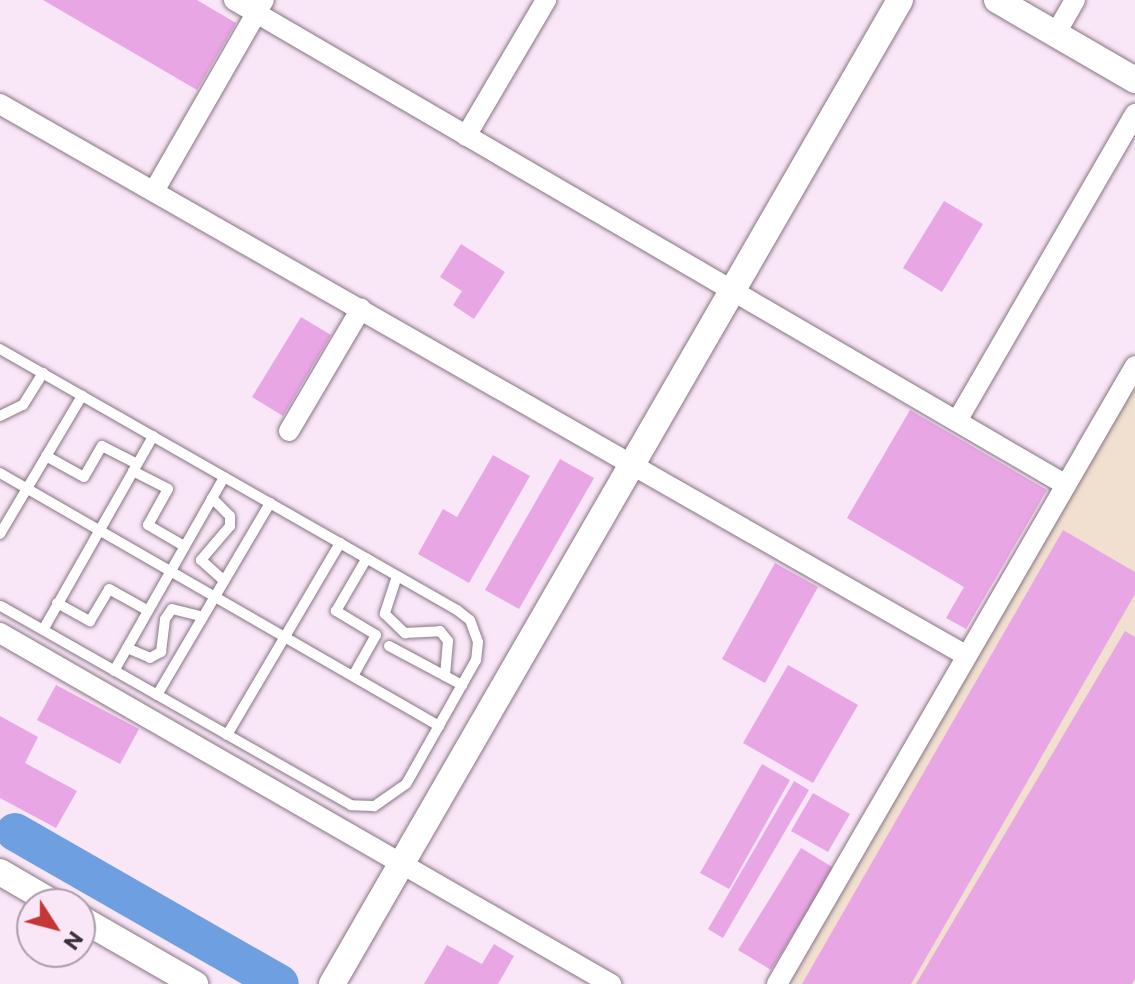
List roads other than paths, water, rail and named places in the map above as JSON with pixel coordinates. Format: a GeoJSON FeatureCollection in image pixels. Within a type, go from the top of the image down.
{"type":"FeatureCollection","features":[{"type":"Feature","properties":{"kind":"street"},"geometry":{"type":"LineString","coordinates":[[234,0],[260,7],[466,136],[1066,485]]}},
{"type":"Feature","properties":{"kind":"street"},"geometry":{"type":"LineString","coordinates":[[466,136],[546,0]]}},
{"type":"Feature","properties":{"kind":"street"},"geometry":{"type":"LineString","coordinates":[[332,984],[729,288],[900,0]]}},
{"type":"Feature","properties":{"kind":"street"},"geometry":{"type":"LineString","coordinates":[[997,0],[1135,80]]}},
{"type":"Feature","properties":{"kind":"street"},"geometry":{"type":"LineString","coordinates":[[1056,33],[1075,0]]}},
{"type":"Feature","properties":{"kind":"street"},"geometry":{"type":"LineString","coordinates":[[154,191],[260,7]]}},
{"type":"Feature","properties":{"kind":"street"},"geometry":{"type":"LineString","coordinates":[[0,104],[967,656]]}},
{"type":"Feature","properties":{"kind":"street"},"geometry":{"type":"LineString","coordinates":[[957,421],[1135,114]]}},
{"type":"Feature","properties":{"kind":"street"},"geometry":{"type":"LineString","coordinates":[[289,431],[361,309]]}},
{"type":"Feature","properties":{"kind":"street"},"geometry":{"type":"LineString","coordinates":[[777,984],[1135,366]]}},
{"type":"Feature","properties":{"kind":"street"},"geometry":{"type":"LineString","coordinates":[[0,633],[611,984]]}},
{"type":"Feature","properties":{"kind":"street"},"geometry":{"type":"LineString","coordinates":[[0,872],[28,888]]}},
{"type":"Feature","properties":{"kind":"street"},"geometry":{"type":"LineString","coordinates":[[96,927],[195,984]]}},
{"type":"Feature","properties":{"kind":"lane"},"geometry":{"type":"LineString","coordinates":[[0,349],[470,620],[476,660],[406,784],[374,806],[351,805],[0,606]]}},
{"type":"Feature","properties":{"kind":"lane"},"geometry":{"type":"LineString","coordinates":[[0,416],[23,405],[43,373]]}},
{"type":"Feature","properties":{"kind":"lane"},"geometry":{"type":"LineString","coordinates":[[0,534],[82,396]]}},
{"type":"Feature","properties":{"kind":"lane"},"geometry":{"type":"LineString","coordinates":[[43,630],[153,436]]}},
{"type":"Feature","properties":{"kind":"lane"},"geometry":{"type":"LineString","coordinates":[[46,456],[84,477],[102,446],[168,489],[148,525],[184,546]]}},
{"type":"Feature","properties":{"kind":"lane"},"geometry":{"type":"LineString","coordinates":[[0,473],[439,726]]}},
{"type":"Feature","properties":{"kind":"lane"},"geometry":{"type":"LineString","coordinates":[[114,671],[224,477]]}},
{"type":"Feature","properties":{"kind":"lane"},"geometry":{"type":"LineString","coordinates":[[212,498],[230,516],[230,526],[201,560],[224,581]]}},
{"type":"Feature","properties":{"kind":"lane"},"geometry":{"type":"LineString","coordinates":[[157,695],[270,503]]}},
{"type":"Feature","properties":{"kind":"lane"},"geometry":{"type":"LineString","coordinates":[[227,735],[340,543]]}},
{"type":"Feature","properties":{"kind":"lane"},"geometry":{"type":"LineString","coordinates":[[353,676],[376,635],[336,611],[367,558]]}},
{"type":"Feature","properties":{"kind":"lane"},"geometry":{"type":"LineString","coordinates":[[397,576],[385,614],[405,633],[440,631],[448,641],[445,676]]}},
{"type":"Feature","properties":{"kind":"lane"},"geometry":{"type":"LineString","coordinates":[[57,603],[90,621],[109,589],[147,610]]}},
{"type":"Feature","properties":{"kind":"lane"},"geometry":{"type":"LineString","coordinates":[[127,648],[150,658],[161,652],[165,619],[172,609],[203,617]]}},
{"type":"Feature","properties":{"kind":"lane"},"geometry":{"type":"LineString","coordinates":[[389,646],[462,685]]}},
{"type":"Feature","properties":{"kind":"waterway"},"geometry":{"type":"LineString","coordinates":[[15,832],[280,984]]}}]}
